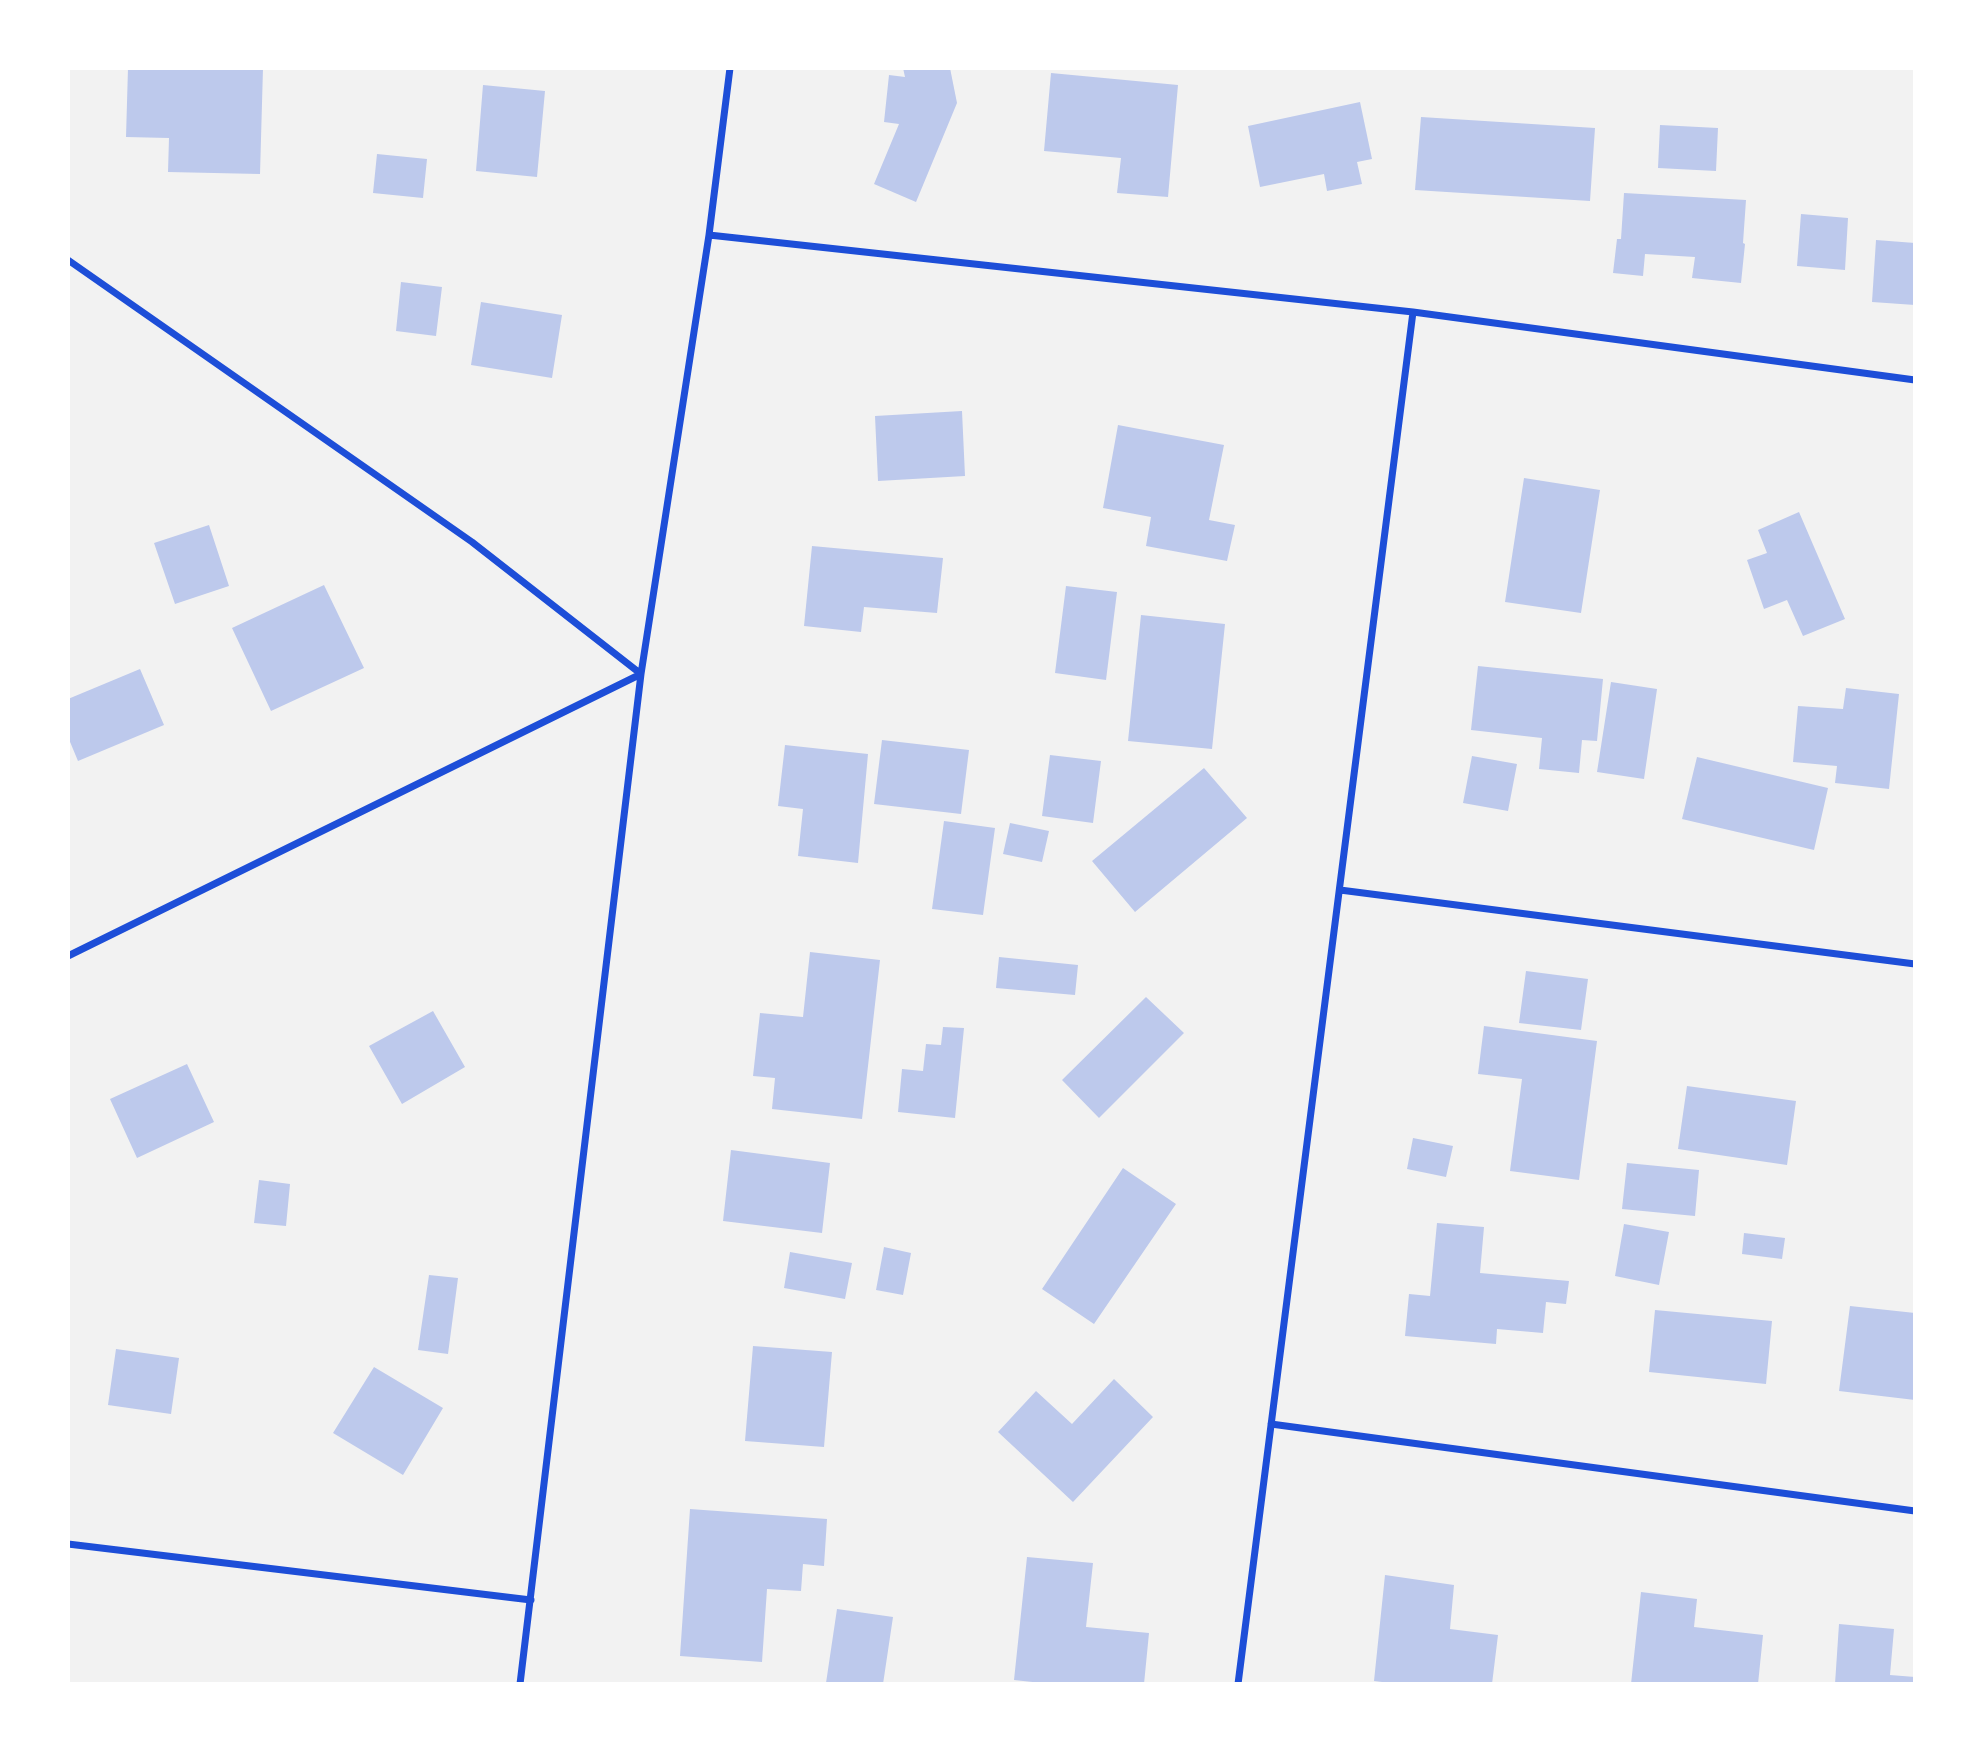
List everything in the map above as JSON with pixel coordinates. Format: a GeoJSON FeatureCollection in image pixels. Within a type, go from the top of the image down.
{"type":"FeatureCollection","features":[{"type":"Feature","properties":{"kind":"street"},"geometry":{"type":"LineString","coordinates":[[520,1684],[640,674],[709,235],[730,68]]}},
{"type":"Feature","properties":{"kind":"street"},"geometry":{"type":"LineString","coordinates":[[709,235],[1413,312],[1915,380]]}},
{"type":"Feature","properties":{"kind":"street"},"geometry":{"type":"LineString","coordinates":[[68,260],[472,542],[640,674]]}},
{"type":"Feature","properties":{"kind":"street"},"geometry":{"type":"LineString","coordinates":[[1238,1684],[1413,312]]}},
{"type":"Feature","properties":{"kind":"street"},"geometry":{"type":"LineString","coordinates":[[68,956],[640,674]]}},
{"type":"Feature","properties":{"kind":"street"},"geometry":{"type":"LineString","coordinates":[[1340,890],[1915,964]]}},
{"type":"Feature","properties":{"kind":"street"},"geometry":{"type":"LineString","coordinates":[[1271,1424],[1915,1511]]}},
{"type":"Feature","properties":{"kind":"street"},"geometry":{"type":"LineString","coordinates":[[68,1544],[531,1600]]}},
{"type":"Feature","properties":{"kind":"building"},"geometry":{"type":"Polygon","coordinates":[[[128,68],[263,68],[260,174],[168,172],[169,138],[126,137],[128,68]]]}},
{"type":"Feature","properties":{"kind":"building"},"geometry":{"type":"Polygon","coordinates":[[[903,68],[950,68],[957,103],[916,202],[874,184],[899,124],[884,122],[889,75],[905,77],[903,68]]]}},
{"type":"Feature","properties":{"kind":"building"},"geometry":{"type":"Polygon","coordinates":[[[1051,73],[1178,85],[1168,197],[1117,193],[1121,158],[1044,151],[1051,73]]]}},
{"type":"Feature","properties":{"kind":"building"},"geometry":{"type":"Polygon","coordinates":[[[483,85],[545,91],[537,177],[476,171],[483,85]]]}},
{"type":"Feature","properties":{"kind":"building"},"geometry":{"type":"Polygon","coordinates":[[[1360,102],[1372,159],[1357,162],[1362,184],[1327,191],[1324,174],[1260,187],[1248,126],[1360,102]]]}},
{"type":"Feature","properties":{"kind":"building"},"geometry":{"type":"Polygon","coordinates":[[[1421,117],[1595,128],[1590,201],[1415,190],[1421,117]]]}},
{"type":"Feature","properties":{"kind":"building"},"geometry":{"type":"Polygon","coordinates":[[[1660,125],[1718,128],[1716,171],[1658,168],[1660,125]]]}},
{"type":"Feature","properties":{"kind":"building"},"geometry":{"type":"Polygon","coordinates":[[[377,154],[427,159],[423,198],[373,193],[377,154]]]}},
{"type":"Feature","properties":{"kind":"building"},"geometry":{"type":"Polygon","coordinates":[[[1624,193],[1746,200],[1741,283],[1692,278],[1695,257],[1645,254],[1643,276],[1613,273],[1617,239],[1621,239],[1624,193]]]}},
{"type":"Feature","properties":{"kind":"building"},"geometry":{"type":"Polygon","coordinates":[[[1801,214],[1848,218],[1845,270],[1797,266],[1801,214]]]}},
{"type":"Feature","properties":{"kind":"building"},"geometry":{"type":"Polygon","coordinates":[[[1876,240],[1915,243],[1915,305],[1872,302],[1876,240]]]}},
{"type":"Feature","properties":{"kind":"building"},"geometry":{"type":"Polygon","coordinates":[[[401,282],[442,287],[436,336],[396,331],[401,282]]]}},
{"type":"Feature","properties":{"kind":"building"},"geometry":{"type":"Polygon","coordinates":[[[481,302],[562,315],[552,378],[471,365],[481,302]]]}},
{"type":"Feature","properties":{"kind":"building"},"geometry":{"type":"Polygon","coordinates":[[[962,411],[965,476],[878,481],[875,416],[962,411]]]}},
{"type":"Feature","properties":{"kind":"building"},"geometry":{"type":"Polygon","coordinates":[[[1118,425],[1224,445],[1209,520],[1235,525],[1227,561],[1146,546],[1151,517],[1103,508],[1118,425]]]}},
{"type":"Feature","properties":{"kind":"building"},"geometry":{"type":"Polygon","coordinates":[[[1524,478],[1600,490],[1581,613],[1505,602],[1524,478]]]}},
{"type":"Feature","properties":{"kind":"building"},"geometry":{"type":"Polygon","coordinates":[[[1799,512],[1845,619],[1803,636],[1787,600],[1764,609],[1747,560],[1767,553],[1758,530],[1799,512]]]}},
{"type":"Feature","properties":{"kind":"building"},"geometry":{"type":"Polygon","coordinates":[[[209,525],[229,586],[175,604],[154,543],[209,525]]]}},
{"type":"Feature","properties":{"kind":"building"},"geometry":{"type":"Polygon","coordinates":[[[812,546],[943,558],[937,613],[864,607],[861,632],[804,626],[812,546]]]}},
{"type":"Feature","properties":{"kind":"building"},"geometry":{"type":"Polygon","coordinates":[[[324,585],[364,668],[271,711],[232,628],[324,585]]]}},
{"type":"Feature","properties":{"kind":"building"},"geometry":{"type":"Polygon","coordinates":[[[1066,586],[1117,592],[1106,680],[1055,673],[1066,586]]]}},
{"type":"Feature","properties":{"kind":"building"},"geometry":{"type":"Polygon","coordinates":[[[1141,615],[1225,624],[1212,749],[1128,741],[1141,615]]]}},
{"type":"Feature","properties":{"kind":"building"},"geometry":{"type":"Polygon","coordinates":[[[1478,666],[1603,679],[1597,741],[1582,740],[1579,773],[1539,769],[1542,738],[1471,730],[1478,666]]]}},
{"type":"Feature","properties":{"kind":"building"},"geometry":{"type":"Polygon","coordinates":[[[140,669],[164,725],[78,761],[68,737],[68,699],[140,669]]]}},
{"type":"Feature","properties":{"kind":"building"},"geometry":{"type":"Polygon","coordinates":[[[1611,682],[1657,689],[1644,779],[1597,772],[1611,682]]]}},
{"type":"Feature","properties":{"kind":"building"},"geometry":{"type":"Polygon","coordinates":[[[1846,688],[1899,694],[1889,789],[1835,783],[1837,766],[1793,762],[1798,706],[1843,709],[1846,688]]]}},
{"type":"Feature","properties":{"kind":"building"},"geometry":{"type":"Polygon","coordinates":[[[882,740],[969,750],[961,814],[874,804],[882,740]]]}},
{"type":"Feature","properties":{"kind":"building"},"geometry":{"type":"Polygon","coordinates":[[[785,745],[868,754],[858,863],[798,856],[803,809],[778,806],[785,745]]]}},
{"type":"Feature","properties":{"kind":"building"},"geometry":{"type":"Polygon","coordinates":[[[1050,755],[1101,761],[1093,823],[1042,816],[1050,755]]]}},
{"type":"Feature","properties":{"kind":"building"},"geometry":{"type":"Polygon","coordinates":[[[1472,756],[1517,764],[1508,811],[1463,803],[1472,756]]]}},
{"type":"Feature","properties":{"kind":"building"},"geometry":{"type":"Polygon","coordinates":[[[1697,757],[1828,788],[1814,850],[1682,819],[1697,757]]]}},
{"type":"Feature","properties":{"kind":"building"},"geometry":{"type":"Polygon","coordinates":[[[1204,768],[1247,818],[1135,912],[1092,861],[1204,768]]]}},
{"type":"Feature","properties":{"kind":"building"},"geometry":{"type":"Polygon","coordinates":[[[944,821],[995,828],[983,915],[932,909],[944,821]]]}},
{"type":"Feature","properties":{"kind":"building"},"geometry":{"type":"Polygon","coordinates":[[[1010,823],[1049,831],[1042,862],[1003,854],[1010,823]]]}},
{"type":"Feature","properties":{"kind":"building"},"geometry":{"type":"Polygon","coordinates":[[[810,952],[880,960],[862,1119],[772,1109],[775,1078],[753,1076],[760,1013],[803,1017],[810,952]]]}},
{"type":"Feature","properties":{"kind":"building"},"geometry":{"type":"Polygon","coordinates":[[[999,957],[1078,965],[1075,995],[996,988],[999,957]]]}},
{"type":"Feature","properties":{"kind":"building"},"geometry":{"type":"Polygon","coordinates":[[[1526,971],[1588,979],[1581,1030],[1519,1023],[1526,971]]]}},
{"type":"Feature","properties":{"kind":"building"},"geometry":{"type":"Polygon","coordinates":[[[1146,997],[1184,1033],[1099,1118],[1062,1080],[1146,997]]]}},
{"type":"Feature","properties":{"kind":"building"},"geometry":{"type":"Polygon","coordinates":[[[433,1011],[465,1067],[402,1104],[369,1046],[433,1011]]]}},
{"type":"Feature","properties":{"kind":"building"},"geometry":{"type":"Polygon","coordinates":[[[1484,1026],[1597,1041],[1579,1180],[1510,1171],[1522,1079],[1478,1074],[1484,1026]]]}},
{"type":"Feature","properties":{"kind":"building"},"geometry":{"type":"Polygon","coordinates":[[[943,1027],[964,1028],[955,1118],[898,1112],[902,1069],[923,1071],[926,1044],[941,1045],[943,1027]]]}},
{"type":"Feature","properties":{"kind":"building"},"geometry":{"type":"Polygon","coordinates":[[[187,1064],[214,1122],[137,1158],[110,1099],[187,1064]]]}},
{"type":"Feature","properties":{"kind":"building"},"geometry":{"type":"Polygon","coordinates":[[[1687,1086],[1796,1101],[1787,1165],[1678,1149],[1687,1086]]]}},
{"type":"Feature","properties":{"kind":"building"},"geometry":{"type":"Polygon","coordinates":[[[1413,1138],[1453,1146],[1446,1177],[1407,1169],[1413,1138]]]}},
{"type":"Feature","properties":{"kind":"building"},"geometry":{"type":"Polygon","coordinates":[[[731,1150],[830,1163],[822,1233],[723,1221],[731,1150]]]}},
{"type":"Feature","properties":{"kind":"building"},"geometry":{"type":"Polygon","coordinates":[[[1627,1163],[1699,1170],[1695,1216],[1622,1209],[1627,1163]]]}},
{"type":"Feature","properties":{"kind":"building"},"geometry":{"type":"Polygon","coordinates":[[[1123,1168],[1176,1204],[1094,1324],[1042,1289],[1123,1168]]]}},
{"type":"Feature","properties":{"kind":"building"},"geometry":{"type":"Polygon","coordinates":[[[259,1180],[290,1184],[286,1226],[254,1223],[259,1180]]]}},
{"type":"Feature","properties":{"kind":"building"},"geometry":{"type":"Polygon","coordinates":[[[1437,1223],[1484,1227],[1480,1273],[1569,1281],[1566,1304],[1546,1302],[1543,1333],[1497,1329],[1496,1344],[1405,1336],[1409,1294],[1430,1296],[1437,1223]]]}},
{"type":"Feature","properties":{"kind":"building"},"geometry":{"type":"Polygon","coordinates":[[[1624,1224],[1669,1232],[1659,1285],[1615,1276],[1624,1224]]]}},
{"type":"Feature","properties":{"kind":"building"},"geometry":{"type":"Polygon","coordinates":[[[1744,1233],[1785,1238],[1782,1259],[1742,1254],[1744,1233]]]}},
{"type":"Feature","properties":{"kind":"building"},"geometry":{"type":"Polygon","coordinates":[[[884,1247],[911,1253],[903,1295],[876,1290],[884,1247]]]}},
{"type":"Feature","properties":{"kind":"building"},"geometry":{"type":"Polygon","coordinates":[[[790,1252],[852,1263],[845,1299],[784,1288],[790,1252]]]}},
{"type":"Feature","properties":{"kind":"building"},"geometry":{"type":"Polygon","coordinates":[[[429,1275],[458,1278],[448,1354],[418,1350],[429,1275]]]}},
{"type":"Feature","properties":{"kind":"building"},"geometry":{"type":"Polygon","coordinates":[[[1850,1306],[1915,1313],[1915,1400],[1839,1391],[1850,1306]]]}},
{"type":"Feature","properties":{"kind":"building"},"geometry":{"type":"Polygon","coordinates":[[[1655,1310],[1772,1321],[1766,1384],[1649,1372],[1655,1310]]]}},
{"type":"Feature","properties":{"kind":"building"},"geometry":{"type":"Polygon","coordinates":[[[753,1346],[832,1352],[824,1447],[745,1441],[753,1346]]]}},
{"type":"Feature","properties":{"kind":"building"},"geometry":{"type":"Polygon","coordinates":[[[116,1349],[179,1358],[171,1414],[108,1405],[116,1349]]]}},
{"type":"Feature","properties":{"kind":"building"},"geometry":{"type":"Polygon","coordinates":[[[374,1367],[443,1408],[403,1475],[333,1433],[374,1367]]]}},
{"type":"Feature","properties":{"kind":"building"},"geometry":{"type":"Polygon","coordinates":[[[1114,1379],[1153,1417],[1073,1502],[998,1432],[1036,1391],[1072,1424],[1114,1379]]]}},
{"type":"Feature","properties":{"kind":"building"},"geometry":{"type":"Polygon","coordinates":[[[690,1509],[827,1519],[824,1566],[803,1564],[801,1591],[767,1589],[762,1662],[680,1656],[690,1509]]]}},
{"type":"Feature","properties":{"kind":"building"},"geometry":{"type":"Polygon","coordinates":[[[1027,1557],[1093,1563],[1086,1627],[1149,1633],[1144,1684],[1051,1684],[1014,1680],[1027,1557]]]}},
{"type":"Feature","properties":{"kind":"building"},"geometry":{"type":"Polygon","coordinates":[[[1385,1575],[1454,1585],[1450,1629],[1498,1635],[1492,1684],[1398,1684],[1374,1681],[1385,1575]]]}},
{"type":"Feature","properties":{"kind":"building"},"geometry":{"type":"Polygon","coordinates":[[[1641,1592],[1697,1599],[1694,1627],[1763,1635],[1758,1684],[1631,1684],[1641,1592]]]}},
{"type":"Feature","properties":{"kind":"building"},"geometry":{"type":"Polygon","coordinates":[[[837,1609],[893,1617],[883,1684],[826,1683],[837,1609]]]}},
{"type":"Feature","properties":{"kind":"building"},"geometry":{"type":"Polygon","coordinates":[[[1839,1624],[1894,1629],[1890,1675],[1915,1677],[1915,1684],[1835,1684],[1839,1624]]]}}]}
